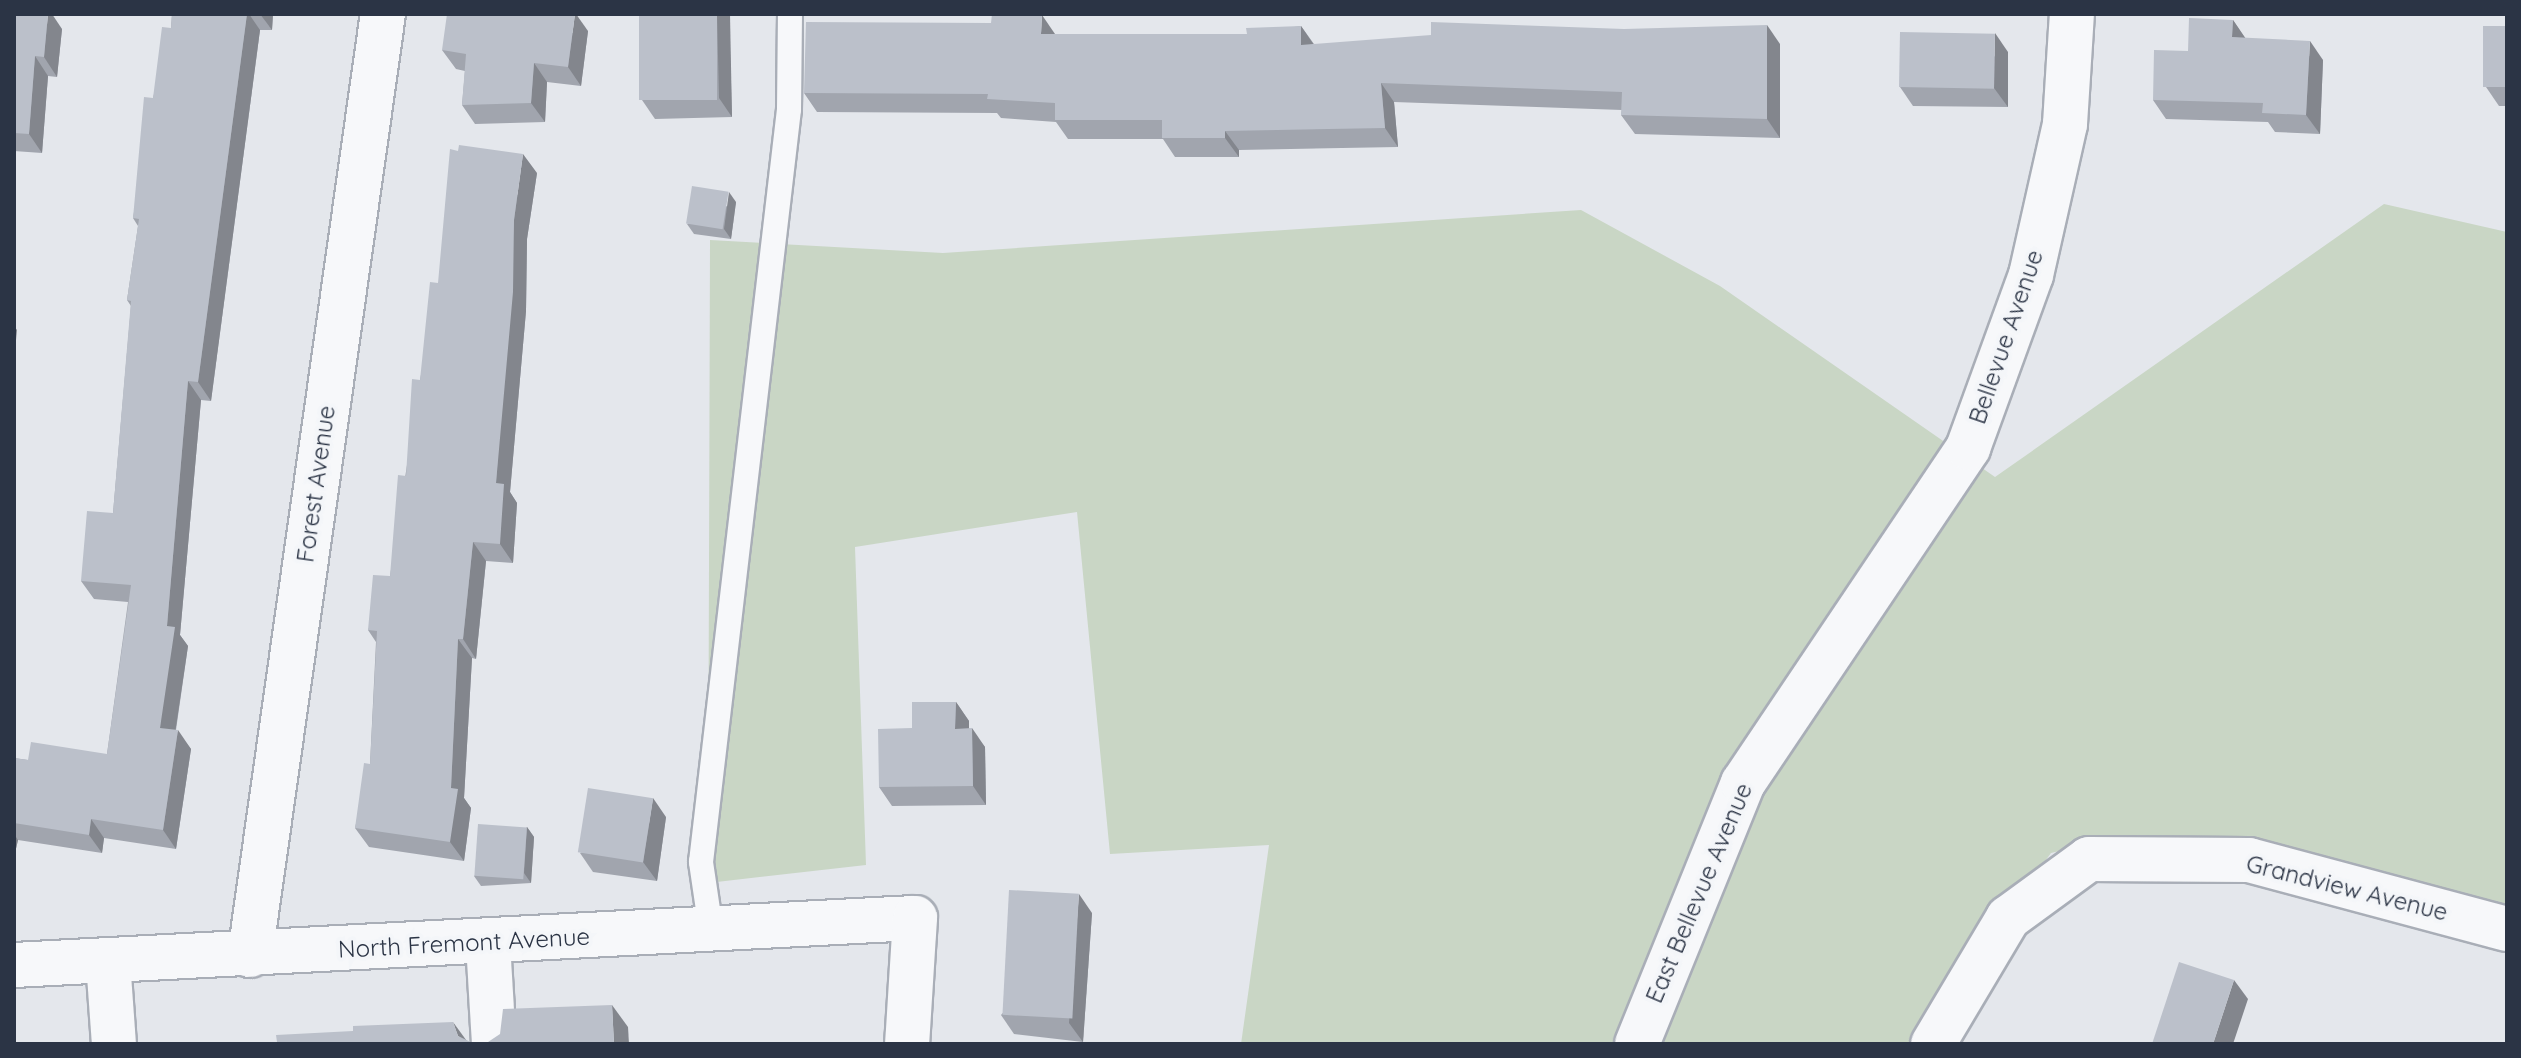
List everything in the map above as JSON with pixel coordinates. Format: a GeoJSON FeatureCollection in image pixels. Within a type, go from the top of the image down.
{"type":"FeatureCollection","features":[{"type":"Feature","properties":{"kind":"street","name":"Forest Avenue"},"geometry":{"type":"LineString","coordinates":[[250,955],[383,14]]}},
{"type":"Feature","properties":{"kind":"street","name":"Bellevue Avenue"},"geometry":{"type":"LineString","coordinates":[[1873,586],[1968,448],[2031,275],[2065,124],[2072,14]]}},
{"type":"Feature","properties":{"kind":"street","name":"East Bellevue Avenue"},"geometry":{"type":"LineString","coordinates":[[1637,1044],[1743,783],[1873,586]]}},
{"type":"Feature","properties":{"kind":"street","name":"Grandview Avenue"},"geometry":{"type":"LineString","coordinates":[[1933,1044],[2008,918],[2089,859],[2249,860],[2507,929]]}},
{"type":"Feature","properties":{"kind":"street","name":"North Fremont Avenue"},"geometry":{"type":"LineString","coordinates":[[14,965],[488,943],[915,918],[907,1044]]}},
{"type":"Feature","properties":{"kind":"street"},"geometry":{"type":"LineString","coordinates":[[488,943],[494,1044]]}},
{"type":"Feature","properties":{"kind":"street"},"geometry":{"type":"LineString","coordinates":[[108,961],[114,1044]]}},
{"type":"Feature","properties":{"kind":"lane"},"geometry":{"type":"LineString","coordinates":[[711,930],[701,862],[789,109],[790,14]]}},
{"type":"Feature","properties":{"kind":"green space"},"geometry":{"type":"Polygon","coordinates":[[[2384,204],[2507,232],[2507,910],[2105,840],[2051,853],[1908,1044],[1241,1044],[1269,845],[1110,854],[1077,512],[855,547],[866,865],[708,883],[710,240],[943,253],[1581,210],[1720,286],[1995,477],[2384,204]]]}},
{"type":"Feature","properties":{"kind":"building"},"geometry":{"type":"Polygon","coordinates":[[[14,14],[48,14],[44,57],[35,56],[29,134],[14,133],[14,14]]]}},
{"type":"Feature","properties":{"kind":"building"},"geometry":{"type":"Polygon","coordinates":[[[172,14],[247,14],[198,382],[188,381],[167,626],[175,627],[160,728],[178,730],[163,830],[91,819],[89,835],[14,823],[14,758],[28,760],[31,742],[107,754],[131,585],[81,581],[87,511],[113,513],[131,301],[127,300],[139,219],[133,218],[144,97],[153,98],[162,27],[171,28],[172,14]]]}},
{"type":"Feature","properties":{"kind":"building"},"geometry":{"type":"Polygon","coordinates":[[[447,14],[575,14],[568,67],[534,63],[531,103],[462,105],[466,54],[442,50],[447,14]]]}},
{"type":"Feature","properties":{"kind":"building"},"geometry":{"type":"Polygon","coordinates":[[[639,14],[717,14],[717,100],[639,100],[639,14]]]}},
{"type":"Feature","properties":{"kind":"building"},"geometry":{"type":"Polygon","coordinates":[[[992,14],[1042,15],[1041,34],[1247,34],[1246,28],[1301,26],[1301,45],[1431,35],[1431,22],[1624,29],[1767,25],[1767,119],[1621,115],[1622,92],[1381,83],[1385,128],[1225,131],[1225,138],[1162,138],[1162,120],[1055,120],[1055,103],[987,99],[988,94],[804,93],[806,22],[991,23],[992,14]]]}},
{"type":"Feature","properties":{"kind":"building"},"geometry":{"type":"Polygon","coordinates":[[[2189,18],[2233,20],[2232,37],[2310,41],[2306,115],[2262,113],[2263,103],[2153,100],[2154,50],[2188,51],[2189,18]]]}},
{"type":"Feature","properties":{"kind":"building"},"geometry":{"type":"Polygon","coordinates":[[[2483,26],[2507,26],[2507,87],[2483,87],[2483,26]]]}},
{"type":"Feature","properties":{"kind":"building"},"geometry":{"type":"Polygon","coordinates":[[[1900,32],[1995,34],[1994,89],[1899,87],[1900,32]]]}},
{"type":"Feature","properties":{"kind":"building"},"geometry":{"type":"Polygon","coordinates":[[[459,145],[523,154],[514,220],[513,292],[496,483],[504,484],[500,544],[473,542],[463,639],[458,639],[451,788],[458,789],[450,842],[355,828],[364,763],[370,764],[377,631],[368,630],[373,575],[390,576],[398,475],[406,476],[412,379],[420,380],[430,282],[438,283],[450,149],[458,151],[459,145]]]}},
{"type":"Feature","properties":{"kind":"building"},"geometry":{"type":"Polygon","coordinates":[[[692,186],[729,192],[723,229],[686,224],[692,186]]]}},
{"type":"Feature","properties":{"kind":"building"},"geometry":{"type":"Polygon","coordinates":[[[912,702],[956,702],[955,729],[972,728],[973,786],[879,787],[878,729],[912,728],[912,702]]]}},
{"type":"Feature","properties":{"kind":"building"},"geometry":{"type":"Polygon","coordinates":[[[588,788],[653,798],[643,863],[578,852],[588,788]]]}},
{"type":"Feature","properties":{"kind":"building"},"geometry":{"type":"Polygon","coordinates":[[[478,824],[527,827],[523,879],[474,876],[478,824]]]}},
{"type":"Feature","properties":{"kind":"building"},"geometry":{"type":"Polygon","coordinates":[[[1009,890],[1079,894],[1072,1018],[1002,1015],[1009,890]]]}},
{"type":"Feature","properties":{"kind":"building"},"geometry":{"type":"Polygon","coordinates":[[[2179,962],[2234,980],[2213,1044],[2152,1044],[2179,962]]]}},
{"type":"Feature","properties":{"kind":"building"},"geometry":{"type":"Polygon","coordinates":[[[612,1005],[614,1044],[485,1044],[500,1034],[503,1009],[612,1005]]]}},
{"type":"Feature","properties":{"kind":"building"},"geometry":{"type":"Polygon","coordinates":[[[453,1022],[458,1036],[475,1044],[235,1044],[277,1042],[276,1035],[353,1031],[353,1026],[453,1022]]]}}]}
